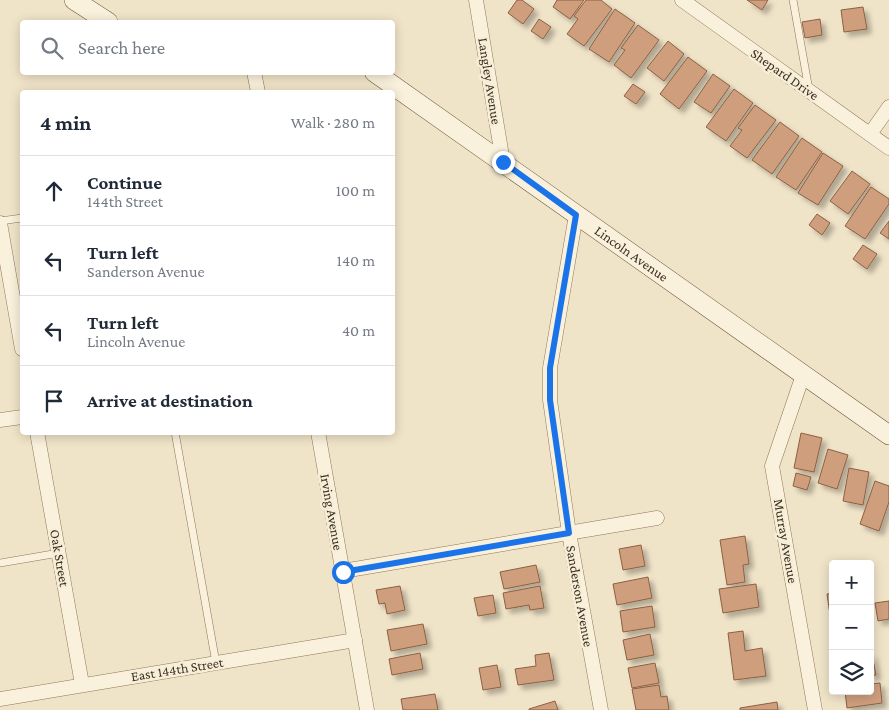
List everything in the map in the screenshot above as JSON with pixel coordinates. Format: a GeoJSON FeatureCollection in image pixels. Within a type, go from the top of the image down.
{"type":"FeatureCollection","features":[{"type":"Feature","properties":{"kind":"street"},"geometry":{"type":"LineString","coordinates":[[74,0],[105,20]]}},
{"type":"Feature","properties":{"kind":"street","name":"Langley Avenue"},"geometry":{"type":"LineString","coordinates":[[476,0],[503,162]]}},
{"type":"Feature","properties":{"kind":"street","name":"Shepard Drive"},"geometry":{"type":"LineString","coordinates":[[682,0],[889,148]]}},
{"type":"Feature","properties":{"kind":"street"},"geometry":{"type":"LineString","coordinates":[[255,75],[258,90]]}},
{"type":"Feature","properties":{"kind":"street","name":"Lincoln Avenue"},"geometry":{"type":"LineString","coordinates":[[378,75],[889,435]]}},
{"type":"Feature","properties":{"kind":"street"},"geometry":{"type":"LineString","coordinates":[[870,134],[889,107]]}},
{"type":"Feature","properties":{"kind":"street","name":"Sanderson Avenue"},"geometry":{"type":"LineString","coordinates":[[576,215],[550,368],[550,400],[569,533],[600,710]]}},
{"type":"Feature","properties":{"kind":"street"},"geometry":{"type":"LineString","coordinates":[[0,222],[20,337]]}},
{"type":"Feature","properties":{"kind":"street","name":"Murray Avenue"},"geometry":{"type":"LineString","coordinates":[[803,375],[772,466],[815,710]]}},
{"type":"Feature","properties":{"kind":"street"},"geometry":{"type":"LineString","coordinates":[[0,420],[20,417]]}},
{"type":"Feature","properties":{"kind":"street","name":"Oak Street"},"geometry":{"type":"LineString","coordinates":[[38,435],[82,684]]}},
{"type":"Feature","properties":{"kind":"street","name":"Irving Avenue"},"geometry":{"type":"LineString","coordinates":[[319,435],[367,710]]}},
{"type":"Feature","properties":{"kind":"street"},"geometry":{"type":"LineString","coordinates":[[343,572],[657,518]]}},
{"type":"Feature","properties":{"kind":"street","name":"East 144th Street"},"geometry":{"type":"LineString","coordinates":[[0,699],[355,640]]}},
{"type":"Feature","properties":{"kind":"lane"},"geometry":{"type":"LineString","coordinates":[[793,0],[809,91]]}},
{"type":"Feature","properties":{"kind":"lane"},"geometry":{"type":"LineString","coordinates":[[0,222],[20,218]]}},
{"type":"Feature","properties":{"kind":"lane"},"geometry":{"type":"LineString","coordinates":[[176,435],[216,663]]}},
{"type":"Feature","properties":{"kind":"lane"},"geometry":{"type":"LineString","coordinates":[[0,563],[59,553]]}},
{"type":"Feature","properties":{"kind":"building"},"geometry":{"type":"Polygon","coordinates":[[[517,0],[522,0],[534,9],[523,24],[508,13],[517,0]]]}},
{"type":"Feature","properties":{"kind":"building"},"geometry":{"type":"Polygon","coordinates":[[[557,0],[584,0],[570,19],[553,7],[557,0]]]}},
{"type":"Feature","properties":{"kind":"building"},"geometry":{"type":"Polygon","coordinates":[[[586,0],[601,0],[612,9],[584,46],[567,34],[578,19],[574,16],[586,0]]]}},
{"type":"Feature","properties":{"kind":"building"},"geometry":{"type":"Polygon","coordinates":[[[747,0],[768,0],[762,10],[747,0]]]}},
{"type":"Feature","properties":{"kind":"building"},"geometry":{"type":"Polygon","coordinates":[[[863,7],[867,29],[844,32],[841,10],[863,7]]]}},
{"type":"Feature","properties":{"kind":"building"},"geometry":{"type":"Polygon","coordinates":[[[615,9],[635,23],[609,62],[589,49],[615,9]]]}},
{"type":"Feature","properties":{"kind":"building"},"geometry":{"type":"Polygon","coordinates":[[[539,19],[551,27],[543,39],[531,31],[539,19]]]}},
{"type":"Feature","properties":{"kind":"building"},"geometry":{"type":"Polygon","coordinates":[[[820,19],[822,35],[805,38],[802,22],[820,19]]]}},
{"type":"Feature","properties":{"kind":"building"},"geometry":{"type":"Polygon","coordinates":[[[638,25],[659,40],[631,78],[614,65],[625,50],[621,48],[638,25]]]}},
{"type":"Feature","properties":{"kind":"building"},"geometry":{"type":"Polygon","coordinates":[[[668,41],[684,54],[664,81],[647,68],[668,41]]]}},
{"type":"Feature","properties":{"kind":"building"},"geometry":{"type":"Polygon","coordinates":[[[688,57],[707,71],[679,109],[660,94],[688,57]]]}},
{"type":"Feature","properties":{"kind":"building"},"geometry":{"type":"Polygon","coordinates":[[[713,74],[730,86],[711,113],[694,102],[713,74]]]}},
{"type":"Feature","properties":{"kind":"building"},"geometry":{"type":"Polygon","coordinates":[[[633,84],[645,92],[636,104],[624,96],[633,84]]]}},
{"type":"Feature","properties":{"kind":"building"},"geometry":{"type":"Polygon","coordinates":[[[734,89],[753,103],[726,141],[706,127],[734,89]]]}},
{"type":"Feature","properties":{"kind":"building"},"geometry":{"type":"Polygon","coordinates":[[[755,105],[776,120],[747,158],[730,146],[742,130],[738,128],[755,105]]]}},
{"type":"Feature","properties":{"kind":"building"},"geometry":{"type":"Polygon","coordinates":[[[780,122],[799,136],[772,174],[752,160],[780,122]]]}},
{"type":"Feature","properties":{"kind":"building"},"geometry":{"type":"Polygon","coordinates":[[[802,138],[822,152],[796,190],[776,177],[802,138]]]}},
{"type":"Feature","properties":{"kind":"building"},"geometry":{"type":"Polygon","coordinates":[[[823,153],[843,166],[818,205],[798,193],[823,153]]]}},
{"type":"Feature","properties":{"kind":"building"},"geometry":{"type":"Polygon","coordinates":[[[852,171],[870,184],[848,214],[830,201],[852,171]]]}},
{"type":"Feature","properties":{"kind":"building"},"geometry":{"type":"Polygon","coordinates":[[[871,187],[889,199],[889,204],[865,239],[845,226],[871,187]]]}},
{"type":"Feature","properties":{"kind":"building"},"geometry":{"type":"Polygon","coordinates":[[[817,214],[830,223],[822,235],[809,225],[817,214]]]}},
{"type":"Feature","properties":{"kind":"building"},"geometry":{"type":"Polygon","coordinates":[[[889,221],[889,239],[880,233],[889,221]]]}},
{"type":"Feature","properties":{"kind":"building"},"geometry":{"type":"Polygon","coordinates":[[[863,245],[877,254],[867,269],[853,259],[863,245]]]}},
{"type":"Feature","properties":{"kind":"building"},"geometry":{"type":"Polygon","coordinates":[[[801,433],[822,438],[814,472],[794,468],[801,433]]]}},
{"type":"Feature","properties":{"kind":"building"},"geometry":{"type":"Polygon","coordinates":[[[828,449],[848,455],[837,489],[818,483],[828,449]]]}},
{"type":"Feature","properties":{"kind":"building"},"geometry":{"type":"Polygon","coordinates":[[[849,468],[869,472],[863,505],[843,501],[849,468]]]}},
{"type":"Feature","properties":{"kind":"building"},"geometry":{"type":"Polygon","coordinates":[[[796,473],[811,477],[807,490],[793,486],[796,473]]]}},
{"type":"Feature","properties":{"kind":"building"},"geometry":{"type":"Polygon","coordinates":[[[875,481],[889,486],[889,502],[879,531],[860,524],[875,481]]]}},
{"type":"Feature","properties":{"kind":"building"},"geometry":{"type":"Polygon","coordinates":[[[745,536],[749,564],[743,565],[745,582],[727,585],[720,540],[745,536]]]}},
{"type":"Feature","properties":{"kind":"building"},"geometry":{"type":"Polygon","coordinates":[[[641,545],[645,566],[623,570],[619,549],[641,545]]]}},
{"type":"Feature","properties":{"kind":"building"},"geometry":{"type":"Polygon","coordinates":[[[536,565],[540,582],[504,589],[500,572],[536,565]]]}},
{"type":"Feature","properties":{"kind":"building"},"geometry":{"type":"Polygon","coordinates":[[[648,577],[652,598],[617,605],[613,584],[648,577]]]}},
{"type":"Feature","properties":{"kind":"building"},"geometry":{"type":"Polygon","coordinates":[[[756,584],[759,607],[723,613],[719,589],[756,584]]]}},
{"type":"Feature","properties":{"kind":"building"},"geometry":{"type":"Polygon","coordinates":[[[400,586],[405,610],[387,614],[385,603],[379,604],[376,590],[400,586]]]}},
{"type":"Feature","properties":{"kind":"building"},"geometry":{"type":"Polygon","coordinates":[[[540,586],[544,608],[530,610],[529,605],[506,609],[503,593],[540,586]]]}},
{"type":"Feature","properties":{"kind":"building"},"geometry":{"type":"Polygon","coordinates":[[[493,595],[496,613],[478,616],[474,598],[493,595]]]}},
{"type":"Feature","properties":{"kind":"building"},"geometry":{"type":"Polygon","coordinates":[[[889,601],[889,619],[878,621],[875,603],[889,601]]]}},
{"type":"Feature","properties":{"kind":"building"},"geometry":{"type":"Polygon","coordinates":[[[652,606],[655,627],[623,632],[620,611],[652,606]]]}},
{"type":"Feature","properties":{"kind":"building"},"geometry":{"type":"Polygon","coordinates":[[[423,624],[427,644],[391,651],[387,630],[423,624]]]}},
{"type":"Feature","properties":{"kind":"building"},"geometry":{"type":"Polygon","coordinates":[[[743,631],[745,651],[762,648],[766,676],[734,680],[728,633],[743,631]]]}},
{"type":"Feature","properties":{"kind":"building"},"geometry":{"type":"Polygon","coordinates":[[[650,634],[654,655],[627,660],[623,640],[650,634]]]}},
{"type":"Feature","properties":{"kind":"building"},"geometry":{"type":"Polygon","coordinates":[[[420,653],[423,669],[392,675],[389,659],[420,653]]]}},
{"type":"Feature","properties":{"kind":"building"},"geometry":{"type":"Polygon","coordinates":[[[549,653],[554,680],[518,685],[515,669],[536,666],[535,655],[549,653]]]}},
{"type":"Feature","properties":{"kind":"building"},"geometry":{"type":"Polygon","coordinates":[[[655,663],[659,683],[632,688],[628,668],[655,663]]]}},
{"type":"Feature","properties":{"kind":"building"},"geometry":{"type":"Polygon","coordinates":[[[497,665],[501,687],[483,690],[479,668],[497,665]]]}},
{"type":"Feature","properties":{"kind":"building"},"geometry":{"type":"Polygon","coordinates":[[[880,683],[882,703],[847,708],[845,695],[874,695],[874,684],[880,683]]]}},
{"type":"Feature","properties":{"kind":"building"},"geometry":{"type":"Polygon","coordinates":[[[659,685],[661,697],[667,696],[669,710],[636,710],[632,689],[659,685]]]}},
{"type":"Feature","properties":{"kind":"building"},"geometry":{"type":"Polygon","coordinates":[[[435,694],[438,710],[403,710],[401,699],[435,694]]]}},
{"type":"Feature","properties":{"kind":"building"},"geometry":{"type":"Polygon","coordinates":[[[555,701],[558,710],[529,710],[529,709],[555,701]]]}},
{"type":"Feature","properties":{"kind":"building"},"geometry":{"type":"Polygon","coordinates":[[[777,702],[778,710],[740,710],[740,708],[777,702]]]}},
{"type":"Feature","properties":{"kind":"route"},"geometry":{"type":"LineString","coordinates":[[343,572],[569,533],[550,400],[550,368],[576,215],[503,162]]}}]}
